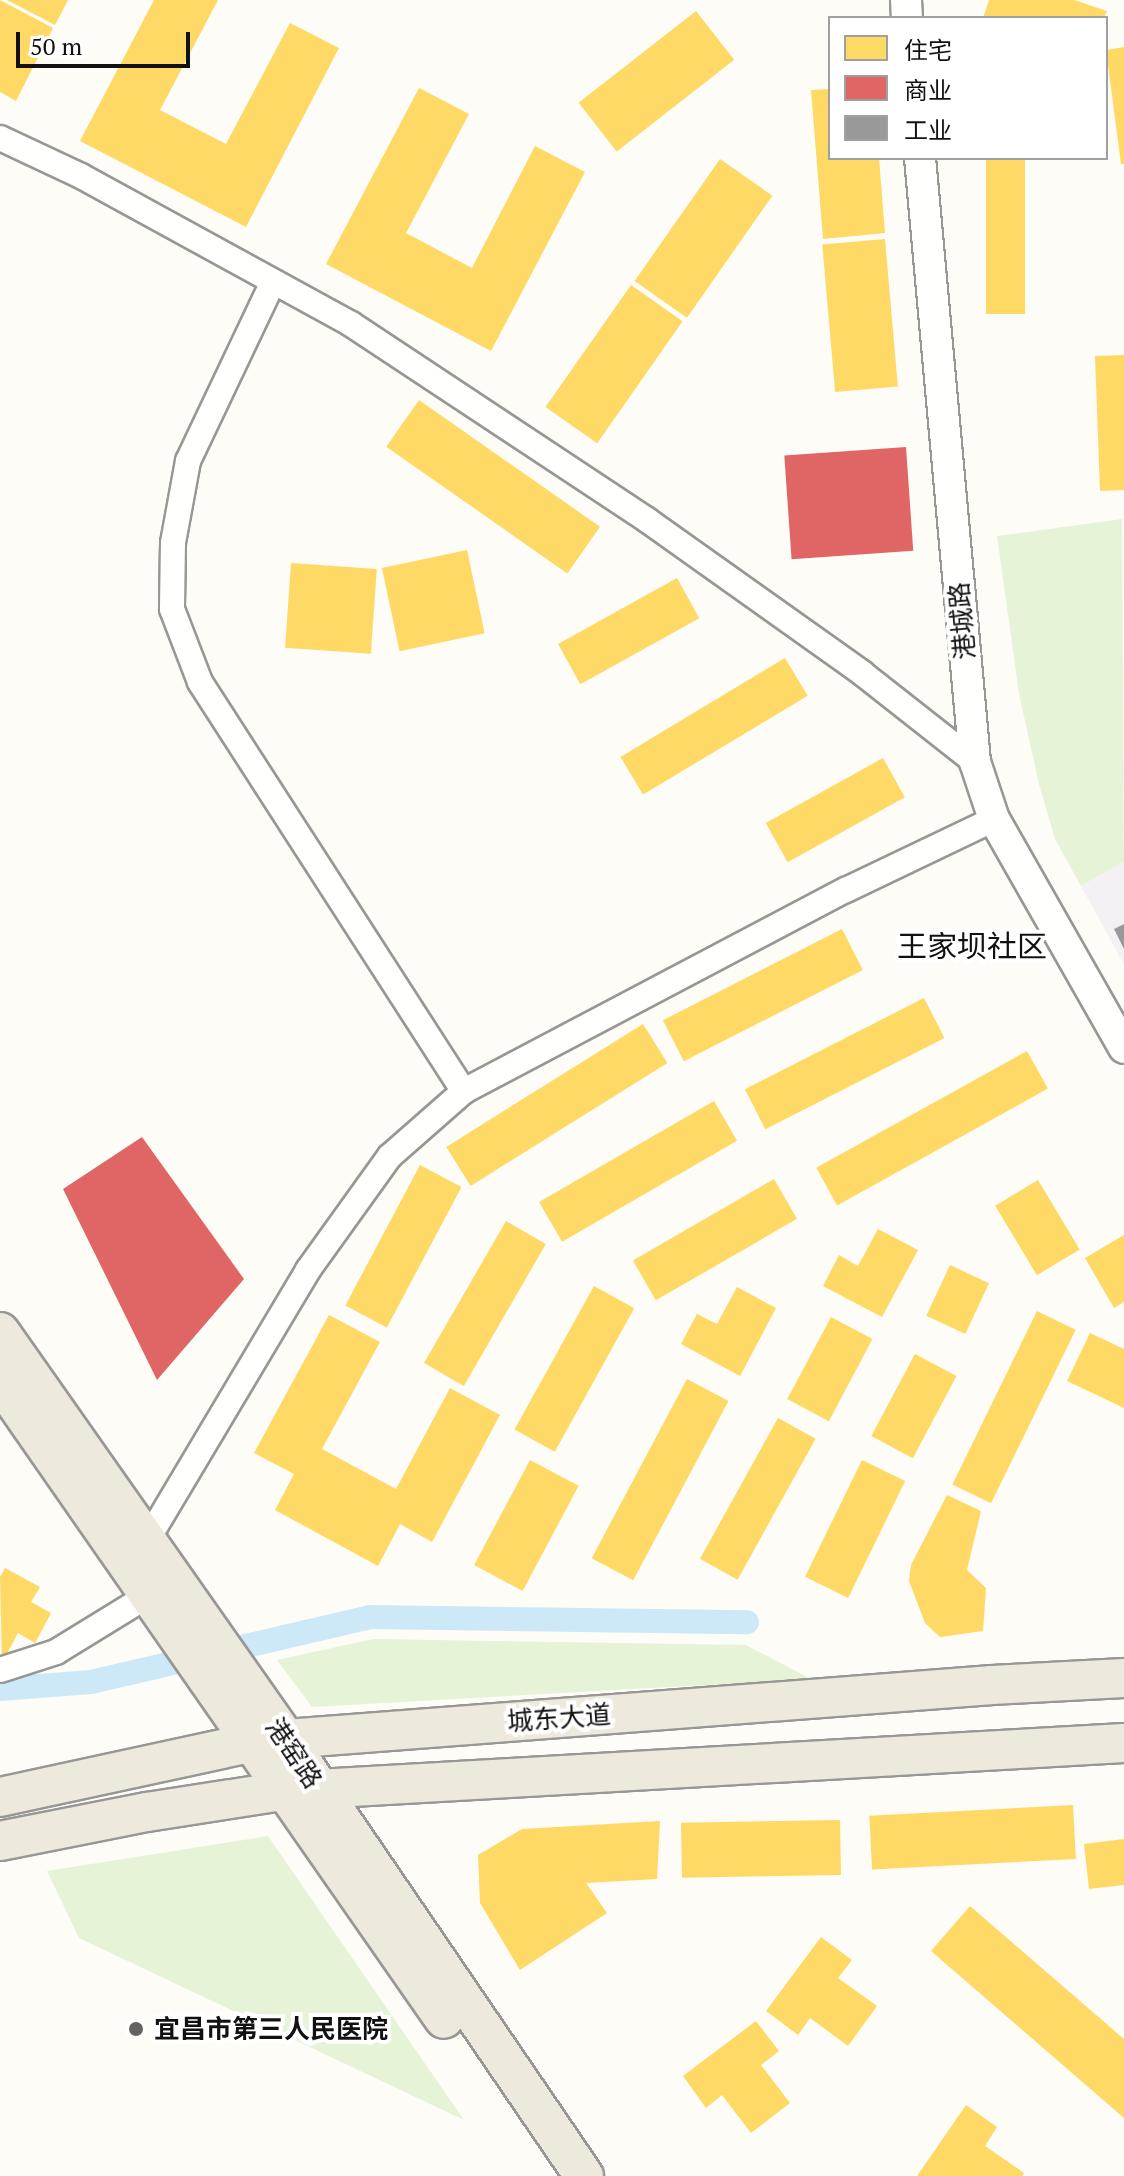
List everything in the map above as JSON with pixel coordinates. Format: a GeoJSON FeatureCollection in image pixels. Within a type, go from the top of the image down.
{"type":"FeatureCollection","features":[{"type":"Feature","properties":{"kind":"main road","name":"港窑路"},"geometry":{"type":"LineString","coordinates":[[0,1332],[146,1542],[163,1601]]}},
{"type":"Feature","properties":{"kind":"main road","name":"港窑路"},"geometry":{"type":"LineString","coordinates":[[0,1381],[268,1741],[556,2176]]}},
{"type":"Feature","properties":{"kind":"main road","name":"城东大道"},"geometry":{"type":"LineString","coordinates":[[0,1797],[268,1741],[992,1685],[1124,1678]]}},
{"type":"Feature","properties":{"kind":"main road"},"geometry":{"type":"LineString","coordinates":[[0,1841],[147,1812],[299,1789],[1124,1743]]}},
{"type":"Feature","properties":{"kind":"main road","name":"港窑路"},"geometry":{"type":"LineString","coordinates":[[299,1789],[584,2176]]}},
{"type":"Feature","properties":{"kind":"street"},"geometry":{"type":"LineString","coordinates":[[0,138],[81,176],[272,284],[351,324],[647,520],[862,673],[975,762]]}},
{"type":"Feature","properties":{"kind":"street","name":"港城路"},"geometry":{"type":"LineString","coordinates":[[920,160],[975,762],[994,819],[1124,1048]]}},
{"type":"Feature","properties":{"kind":"street"},"geometry":{"type":"LineString","coordinates":[[272,284],[188,461],[173,543],[172,609],[200,682],[464,1091]]}},
{"type":"Feature","properties":{"kind":"street"},"geometry":{"type":"LineString","coordinates":[[146,1542],[308,1270],[390,1156],[464,1091],[846,890],[994,819]]}},
{"type":"Feature","properties":{"kind":"street"},"geometry":{"type":"LineString","coordinates":[[0,1670],[56,1652],[163,1601]]}},
{"type":"Feature","properties":{"kind":"shaded area"},"geometry":{"type":"Polygon","coordinates":[[[1124,862],[1124,964],[1081,886],[1124,862]]]}},
{"type":"Feature","properties":{"kind":"green space"},"geometry":{"type":"Polygon","coordinates":[[[1122,519],[1124,862],[1081,886],[1055,839],[1039,784],[1019,694],[997,536],[1122,519]]]}},
{"type":"Feature","properties":{"kind":"green space"},"geometry":{"type":"Polygon","coordinates":[[[373,1639],[746,1645],[811,1679],[312,1707],[277,1660],[373,1639]]]}},
{"type":"Feature","properties":{"kind":"green space"},"geometry":{"type":"Polygon","coordinates":[[[268,1836],[464,2120],[79,1938],[47,1871],[268,1836]]]}},
{"type":"Feature","properties":{"kind":"building: 住宅"},"geometry":{"type":"Polygon","coordinates":[[[0,0],[53,28],[16,101],[0,92],[0,0]]]}},
{"type":"Feature","properties":{"kind":"building: 住宅"},"geometry":{"type":"Polygon","coordinates":[[[7,0],[68,0],[55,25],[7,0]]]}},
{"type":"Feature","properties":{"kind":"building: 住宅"},"geometry":{"type":"Polygon","coordinates":[[[154,0],[218,0],[160,110],[226,144],[290,23],[339,48],[246,227],[80,141],[154,0]]]}},
{"type":"Feature","properties":{"kind":"building: 住宅"},"geometry":{"type":"Polygon","coordinates":[[[989,0],[1074,0],[1107,11],[1105,16],[984,16],[989,0]]]}},
{"type":"Feature","properties":{"kind":"building: 住宅"},"geometry":{"type":"Polygon","coordinates":[[[696,11],[734,60],[617,152],[579,103],[696,11]]]}},
{"type":"Feature","properties":{"kind":"building: 住宅"},"geometry":{"type":"Polygon","coordinates":[[[1124,47],[1124,164],[1121,164],[1108,50],[1124,47]]]}},
{"type":"Feature","properties":{"kind":"building: 住宅"},"geometry":{"type":"Polygon","coordinates":[[[419,88],[469,114],[406,233],[472,268],[535,146],[585,172],[491,351],[326,264],[419,88]]]}},
{"type":"Feature","properties":{"kind":"building: 住宅"},"geometry":{"type":"Polygon","coordinates":[[[828,89],[828,160],[879,160],[885,233],[823,239],[811,90],[828,89]]]}},
{"type":"Feature","properties":{"kind":"building: 住宅"},"geometry":{"type":"Polygon","coordinates":[[[720,159],[772,196],[687,318],[635,281],[720,159]]]}},
{"type":"Feature","properties":{"kind":"building: 住宅"},"geometry":{"type":"Polygon","coordinates":[[[986,160],[1025,160],[1025,314],[986,314],[986,160]]]}},
{"type":"Feature","properties":{"kind":"building: 住宅"},"geometry":{"type":"Polygon","coordinates":[[[885,239],[898,386],[835,392],[822,244],[885,239]]]}},
{"type":"Feature","properties":{"kind":"building: 住宅"},"geometry":{"type":"Polygon","coordinates":[[[631,285],[683,321],[597,443],[546,407],[631,285]]]}},
{"type":"Feature","properties":{"kind":"building: 住宅"},"geometry":{"type":"Polygon","coordinates":[[[1124,355],[1124,490],[1100,491],[1095,356],[1124,355]]]}},
{"type":"Feature","properties":{"kind":"building: 住宅"},"geometry":{"type":"Polygon","coordinates":[[[419,400],[600,527],[567,573],[386,447],[419,400]]]}},
{"type":"Feature","properties":{"kind":"building: 住宅"},"geometry":{"type":"Polygon","coordinates":[[[467,550],[485,633],[400,651],[382,568],[467,550]]]}},
{"type":"Feature","properties":{"kind":"building: 住宅"},"geometry":{"type":"Polygon","coordinates":[[[291,563],[377,569],[371,654],[285,648],[291,563]]]}},
{"type":"Feature","properties":{"kind":"building: 住宅"},"geometry":{"type":"Polygon","coordinates":[[[677,578],[699,618],[580,684],[558,644],[677,578]]]}},
{"type":"Feature","properties":{"kind":"building: 住宅"},"geometry":{"type":"Polygon","coordinates":[[[785,658],[808,696],[643,795],[620,757],[785,658]]]}},
{"type":"Feature","properties":{"kind":"building: 住宅"},"geometry":{"type":"Polygon","coordinates":[[[883,758],[905,797],[788,862],[766,823],[883,758]]]}},
{"type":"Feature","properties":{"kind":"building: 住宅"},"geometry":{"type":"Polygon","coordinates":[[[842,929],[863,970],[684,1061],[663,1020],[842,929]]]}},
{"type":"Feature","properties":{"kind":"building: 住宅"},"geometry":{"type":"Polygon","coordinates":[[[924,998],[944,1038],[765,1129],[745,1089],[924,998]]]}},
{"type":"Feature","properties":{"kind":"building: 住宅"},"geometry":{"type":"Polygon","coordinates":[[[643,1024],[667,1063],[471,1186],[446,1147],[643,1024]]]}},
{"type":"Feature","properties":{"kind":"building: 住宅"},"geometry":{"type":"Polygon","coordinates":[[[1027,1051],[1048,1089],[837,1205],[816,1168],[1027,1051]]]}},
{"type":"Feature","properties":{"kind":"building: 住宅"},"geometry":{"type":"Polygon","coordinates":[[[714,1101],[737,1141],[562,1242],[539,1202],[714,1101]]]}},
{"type":"Feature","properties":{"kind":"building: 住宅"},"geometry":{"type":"Polygon","coordinates":[[[420,1165],[461,1187],[387,1327],[345,1305],[420,1165]]]}},
{"type":"Feature","properties":{"kind":"building: 住宅"},"geometry":{"type":"Polygon","coordinates":[[[774,1179],[797,1219],[656,1300],[633,1260],[774,1179]]]}},
{"type":"Feature","properties":{"kind":"building: 住宅"},"geometry":{"type":"Polygon","coordinates":[[[1038,1180],[1080,1249],[1037,1275],[995,1206],[1038,1180]]]}},
{"type":"Feature","properties":{"kind":"building: 住宅"},"geometry":{"type":"Polygon","coordinates":[[[506,1221],[546,1244],[464,1386],[424,1363],[506,1221]]]}},
{"type":"Feature","properties":{"kind":"building: 住宅"},"geometry":{"type":"Polygon","coordinates":[[[878,1229],[918,1250],[882,1317],[823,1286],[839,1255],[858,1266],[878,1229]]]}},
{"type":"Feature","properties":{"kind":"building: 住宅"},"geometry":{"type":"Polygon","coordinates":[[[1124,1235],[1124,1302],[1114,1308],[1085,1258],[1124,1235]]]}},
{"type":"Feature","properties":{"kind":"building: 住宅"},"geometry":{"type":"Polygon","coordinates":[[[950,1265],[989,1283],[965,1334],[926,1316],[950,1265]]]}},
{"type":"Feature","properties":{"kind":"building: 住宅"},"geometry":{"type":"Polygon","coordinates":[[[594,1286],[634,1308],[555,1452],[514,1429],[594,1286]]]}},
{"type":"Feature","properties":{"kind":"building: 住宅"},"geometry":{"type":"Polygon","coordinates":[[[737,1287],[776,1308],[740,1376],[681,1344],[697,1314],[717,1324],[737,1287]]]}},
{"type":"Feature","properties":{"kind":"building: 住宅"},"geometry":{"type":"Polygon","coordinates":[[[1037,1311],[1076,1330],[991,1503],[952,1484],[1037,1311]]]}},
{"type":"Feature","properties":{"kind":"building: 住宅"},"geometry":{"type":"Polygon","coordinates":[[[329,1315],[380,1342],[322,1449],[396,1489],[450,1388],[500,1415],[432,1542],[400,1524],[378,1566],[275,1510],[294,1474],[254,1453],[329,1315]]]}},
{"type":"Feature","properties":{"kind":"building: 住宅"},"geometry":{"type":"Polygon","coordinates":[[[831,1317],[872,1339],[829,1421],[787,1399],[831,1317]]]}},
{"type":"Feature","properties":{"kind":"building: 住宅"},"geometry":{"type":"Polygon","coordinates":[[[1090,1333],[1124,1349],[1124,1408],[1067,1381],[1090,1333]]]}},
{"type":"Feature","properties":{"kind":"building: 住宅"},"geometry":{"type":"Polygon","coordinates":[[[915,1354],[956,1376],[913,1458],[871,1436],[915,1354]]]}},
{"type":"Feature","properties":{"kind":"building: 住宅"},"geometry":{"type":"Polygon","coordinates":[[[687,1379],[728,1401],[633,1580],[592,1558],[687,1379]]]}},
{"type":"Feature","properties":{"kind":"building: 住宅"},"geometry":{"type":"Polygon","coordinates":[[[778,1418],[816,1439],[738,1580],[700,1559],[778,1418]]]}},
{"type":"Feature","properties":{"kind":"building: 住宅"},"geometry":{"type":"Polygon","coordinates":[[[530,1460],[579,1486],[523,1591],[474,1565],[530,1460]]]}},
{"type":"Feature","properties":{"kind":"building: 住宅"},"geometry":{"type":"Polygon","coordinates":[[[862,1460],[905,1481],[848,1598],[805,1577],[862,1460]]]}},
{"type":"Feature","properties":{"kind":"building: 住宅"},"geometry":{"type":"Polygon","coordinates":[[[947,1495],[981,1511],[967,1570],[986,1588],[983,1631],[940,1637],[925,1623],[909,1581],[911,1565],[947,1495]]]}},
{"type":"Feature","properties":{"kind":"building: 住宅"},"geometry":{"type":"Polygon","coordinates":[[[5,1568],[40,1587],[31,1602],[51,1613],[35,1643],[18,1633],[2,1663],[0,1577],[5,1568]]]}},
{"type":"Feature","properties":{"kind":"building: 住宅"},"geometry":{"type":"Polygon","coordinates":[[[1073,1805],[1076,1859],[872,1870],[869,1816],[1073,1805]]]}},
{"type":"Feature","properties":{"kind":"building: 住宅"},"geometry":{"type":"Polygon","coordinates":[[[840,1820],[841,1875],[682,1878],[681,1823],[840,1820]]]}},
{"type":"Feature","properties":{"kind":"building: 住宅"},"geometry":{"type":"Polygon","coordinates":[[[660,1821],[657,1879],[586,1883],[607,1913],[520,1970],[480,1903],[478,1855],[522,1829],[660,1821]]]}},
{"type":"Feature","properties":{"kind":"building: 住宅"},"geometry":{"type":"Polygon","coordinates":[[[1124,1839],[1124,1885],[1089,1889],[1084,1844],[1124,1839]]]}},
{"type":"Feature","properties":{"kind":"building: 住宅"},"geometry":{"type":"Polygon","coordinates":[[[970,1906],[1124,2039],[1124,2118],[931,1951],[970,1906]]]}},
{"type":"Feature","properties":{"kind":"building: 住宅"},"geometry":{"type":"Polygon","coordinates":[[[821,1937],[852,1960],[838,1978],[877,2006],[848,2046],[810,2018],[798,2035],[766,2011],[821,1937]]]}},
{"type":"Feature","properties":{"kind":"building: 住宅"},"geometry":{"type":"Polygon","coordinates":[[[756,2021],[779,2051],[761,2065],[790,2103],[751,2133],[722,2095],[706,2108],[683,2076],[756,2021]]]}},
{"type":"Feature","properties":{"kind":"building: 住宅"},"geometry":{"type":"Polygon","coordinates":[[[966,2105],[997,2127],[985,2146],[1024,2173],[1022,2176],[917,2176],[966,2105]]]}},
{"type":"Feature","properties":{"kind":"building: 商业"},"geometry":{"type":"Polygon","coordinates":[[[906,447],[913,551],[792,559],[784,456],[906,447]]]}},
{"type":"Feature","properties":{"kind":"building: 商业"},"geometry":{"type":"Polygon","coordinates":[[[142,1137],[244,1279],[157,1380],[63,1189],[142,1137]]]}},
{"type":"Feature","properties":{"kind":"building: 工业"},"geometry":{"type":"Polygon","coordinates":[[[1124,924],[1124,949],[1114,929],[1124,924]]]}},
{"type":"Feature","properties":{"kind":"waterway"},"geometry":{"type":"LineString","coordinates":[[0,1689],[91,1682],[371,1617],[747,1622]]}},
{"type":"Feature","properties":{"kind":"place","name":"宜昌市第三人民医院"},"geometry":{"type":"Point","coordinates":[136,2029]}},
{"type":"Feature","properties":{"kind":"district","name":"王家坝社区"},"geometry":{"type":"Point","coordinates":[972,946]}}]}
